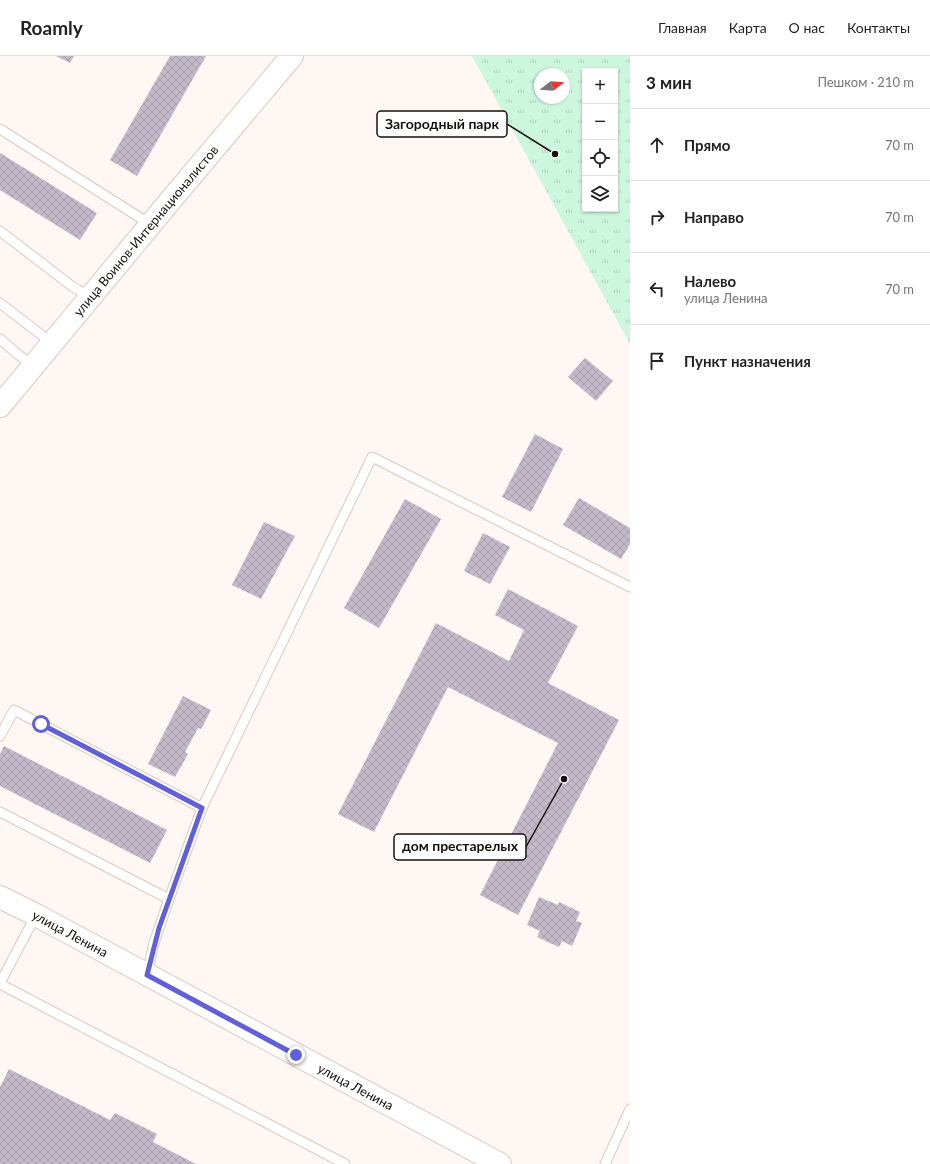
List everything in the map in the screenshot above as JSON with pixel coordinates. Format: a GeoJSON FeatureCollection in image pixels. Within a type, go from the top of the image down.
{"type":"FeatureCollection","features":[{"type":"Feature","properties":{"kind":"main road","name":"улица Воинов-Интернационалистов"},"geometry":{"type":"LineString","coordinates":[[0,406],[150,224],[292,56]]}},
{"type":"Feature","properties":{"kind":"main road","name":"улица Ленина"},"geometry":{"type":"LineString","coordinates":[[0,897],[500,1164]]}},
{"type":"Feature","properties":{"kind":"lane"},"geometry":{"type":"LineString","coordinates":[[0,129],[150,224]]}},
{"type":"Feature","properties":{"kind":"lane"},"geometry":{"type":"LineString","coordinates":[[0,231],[73,287],[91,297]]}},
{"type":"Feature","properties":{"kind":"lane"},"geometry":{"type":"LineString","coordinates":[[0,302],[52,343]]}},
{"type":"Feature","properties":{"kind":"lane"},"geometry":{"type":"LineString","coordinates":[[0,339],[33,367]]}},
{"type":"Feature","properties":{"kind":"lane"},"geometry":{"type":"LineString","coordinates":[[147,975],[154,943],[202,808],[372,457],[630,587]]}},
{"type":"Feature","properties":{"kind":"lane"},"geometry":{"type":"LineString","coordinates":[[0,736],[14,710],[202,808]]}},
{"type":"Feature","properties":{"kind":"lane"},"geometry":{"type":"LineString","coordinates":[[0,812],[169,899]]}},
{"type":"Feature","properties":{"kind":"lane"},"geometry":{"type":"LineString","coordinates":[[36,915],[0,983],[345,1164]]}},
{"type":"Feature","properties":{"kind":"lane"},"geometry":{"type":"LineString","coordinates":[[605,1164],[630,1109]]}},
{"type":"Feature","properties":{"kind":"green space"},"geometry":{"type":"Polygon","coordinates":[[[472,56],[630,56],[630,344],[472,56]]]}},
{"type":"Feature","properties":{"kind":"building"},"geometry":{"type":"Polygon","coordinates":[[[56,56],[74,56],[70,63],[56,56]]]}},
{"type":"Feature","properties":{"kind":"building"},"geometry":{"type":"Polygon","coordinates":[[[170,56],[206,56],[137,176],[110,160],[170,56]]]}},
{"type":"Feature","properties":{"kind":"building"},"geometry":{"type":"Polygon","coordinates":[[[0,153],[97,213],[80,240],[0,190],[0,153]]]}},
{"type":"Feature","properties":{"kind":"building"},"geometry":{"type":"Polygon","coordinates":[[[585,358],[613,381],[596,401],[568,377],[585,358]]]}},
{"type":"Feature","properties":{"kind":"building"},"geometry":{"type":"Polygon","coordinates":[[[535,434],[563,449],[531,512],[502,497],[535,434]]]}},
{"type":"Feature","properties":{"kind":"building"},"geometry":{"type":"Polygon","coordinates":[[[579,498],[630,528],[630,544],[621,559],[563,525],[579,498]]]}},
{"type":"Feature","properties":{"kind":"building"},"geometry":{"type":"Polygon","coordinates":[[[405,499],[441,519],[379,628],[344,608],[405,499]]]}},
{"type":"Feature","properties":{"kind":"building"},"geometry":{"type":"Polygon","coordinates":[[[264,522],[295,536],[261,599],[232,585],[264,522]]]}},
{"type":"Feature","properties":{"kind":"building"},"geometry":{"type":"Polygon","coordinates":[[[483,533],[510,547],[490,584],[464,571],[483,533]]]}},
{"type":"Feature","properties":{"kind":"building"},"geometry":{"type":"Polygon","coordinates":[[[508,589],[578,626],[548,683],[619,720],[518,915],[480,895],[558,743],[448,687],[374,832],[338,814],[436,623],[509,661],[524,630],[495,615],[508,589]]]}},
{"type":"Feature","properties":{"kind":"building"},"geometry":{"type":"Polygon","coordinates":[[[183,696],[211,710],[201,729],[198,728],[185,752],[188,754],[175,777],[148,764],[183,696]]]}},
{"type":"Feature","properties":{"kind":"building"},"geometry":{"type":"Polygon","coordinates":[[[4,746],[167,830],[150,863],[0,786],[0,754],[4,746]]]}},
{"type":"Feature","properties":{"kind":"building"},"geometry":{"type":"Polygon","coordinates":[[[539,897],[558,905],[559,902],[580,912],[576,921],[582,923],[572,946],[562,941],[559,947],[537,937],[540,931],[527,925],[539,897]]]}},
{"type":"Feature","properties":{"kind":"building"},"geometry":{"type":"Polygon","coordinates":[[[9,1069],[110,1120],[115,1113],[157,1134],[153,1142],[196,1164],[0,1164],[0,1087],[9,1069]]]}},
{"type":"Feature","properties":{"kind":"place","name":"Загородный парк"},"geometry":{"type":"Point","coordinates":[555,154]}},
{"type":"Feature","properties":{"kind":"place","name":"дом престарелых"},"geometry":{"type":"Point","coordinates":[564,779]}},
{"type":"Feature","properties":{"kind":"route"},"geometry":{"type":"LineString","coordinates":[[41,724],[202,808],[154,943],[147,975],[296,1055]]}}]}
